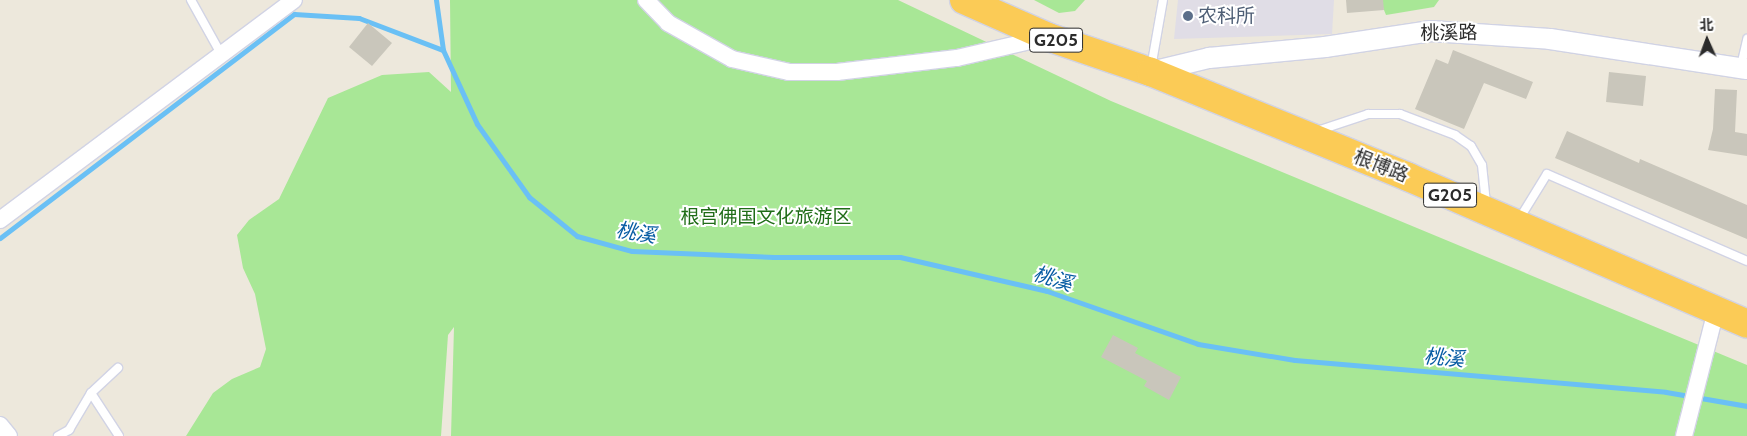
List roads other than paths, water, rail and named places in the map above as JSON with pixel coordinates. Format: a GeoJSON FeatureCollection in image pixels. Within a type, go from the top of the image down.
{"type":"FeatureCollection","features":[{"type":"Feature","properties":{"kind":"highway","name":"G205"},"geometry":{"type":"LineString","coordinates":[[964,0],[1048,37],[1151,72]]}},
{"type":"Feature","properties":{"kind":"highway","name":"根博路"},"geometry":{"type":"LineString","coordinates":[[1151,72],[1517,223],[1747,324]]}},
{"type":"Feature","properties":{"kind":"street"},"geometry":{"type":"LineString","coordinates":[[0,220],[294,0]]}},
{"type":"Feature","properties":{"kind":"street"},"geometry":{"type":"LineString","coordinates":[[646,0],[668,23],[732,60],[789,72],[837,72],[957,58],[1048,37]]}},
{"type":"Feature","properties":{"kind":"street","name":"桃溪路"},"geometry":{"type":"LineString","coordinates":[[1151,72],[1209,58],[1325,47],[1431,31],[1550,39],[1744,69]]}},
{"type":"Feature","properties":{"kind":"street"},"geometry":{"type":"LineString","coordinates":[[1684,436],[1716,310]]}},
{"type":"Feature","properties":{"kind":"street"},"geometry":{"type":"LineString","coordinates":[[0,425],[9,436]]}},
{"type":"Feature","properties":{"kind":"lane"},"geometry":{"type":"LineString","coordinates":[[191,0],[221,54]]}},
{"type":"Feature","properties":{"kind":"lane"},"geometry":{"type":"LineString","coordinates":[[1151,72],[1162,0]]}},
{"type":"Feature","properties":{"kind":"lane"},"geometry":{"type":"LineString","coordinates":[[1744,69],[1747,39]]}},
{"type":"Feature","properties":{"kind":"lane"},"geometry":{"type":"LineString","coordinates":[[1306,136],[1368,114],[1400,114],[1454,135],[1471,146],[1482,166],[1487,211]]}},
{"type":"Feature","properties":{"kind":"lane"},"geometry":{"type":"LineString","coordinates":[[1517,223],[1547,174],[1747,261]]}},
{"type":"Feature","properties":{"kind":"lane"},"geometry":{"type":"LineString","coordinates":[[58,436],[69,430],[91,393],[118,368]]}},
{"type":"Feature","properties":{"kind":"lane"},"geometry":{"type":"LineString","coordinates":[[91,393],[120,436]]}},
{"type":"Feature","properties":{"kind":"waterway","name":"桃溪"},"geometry":{"type":"LineString","coordinates":[[436,0],[443,50],[477,124],[529,197],[577,236],[632,251],[774,257],[900,257],[1047,291],[1198,344],[1295,360],[1666,392],[1747,406]]}},
{"type":"Feature","properties":{"kind":"waterway"},"geometry":{"type":"LineString","coordinates":[[0,238],[294,14],[359,18],[443,50]]}},
{"type":"Feature","properties":{"kind":"place","name":"农科所"},"geometry":{"type":"Point","coordinates":[1188,16]}},
{"type":"Feature","properties":{"kind":"park label","name":"根宫佛国文化旅游区"},"geometry":{"type":"Point","coordinates":[766,217]}}]}
